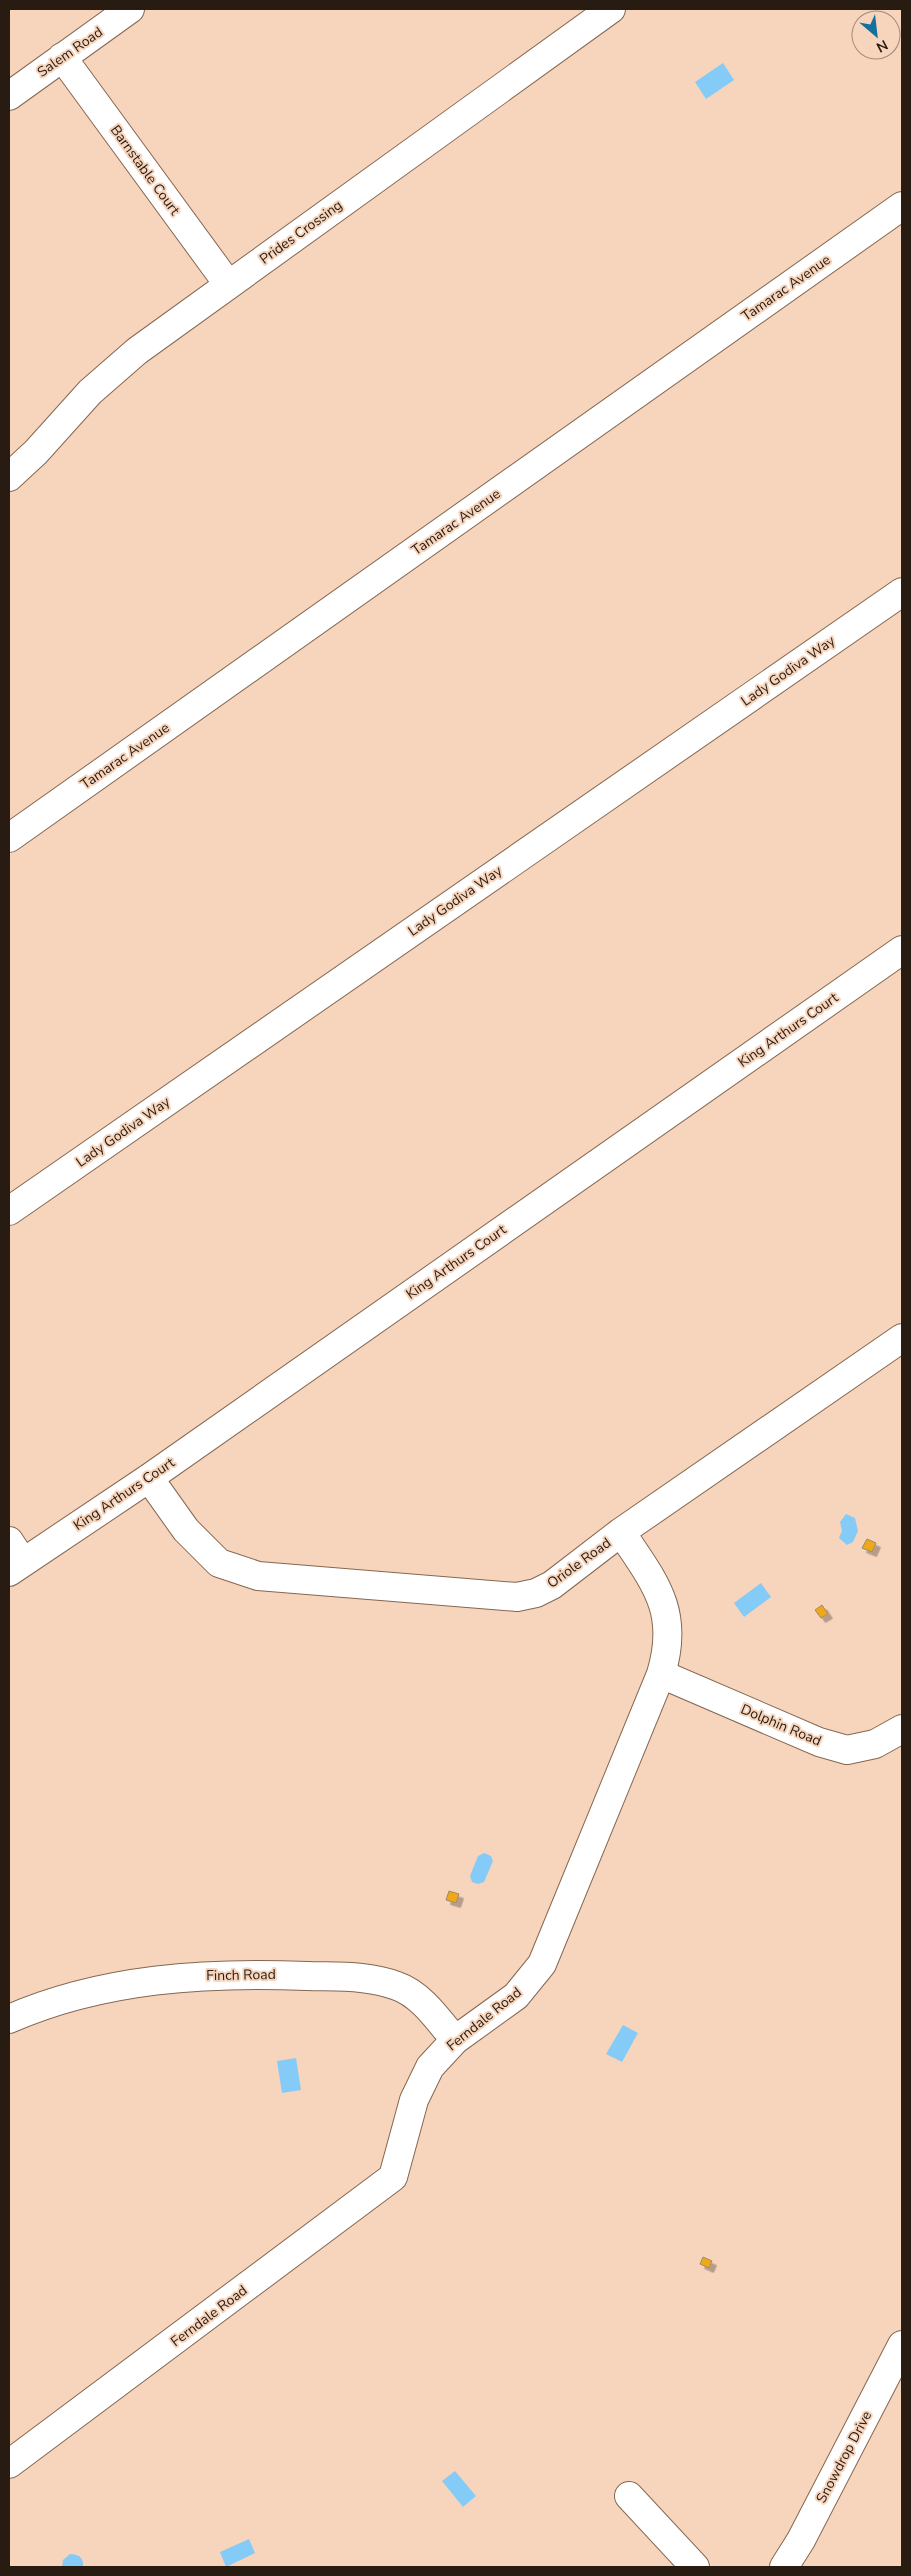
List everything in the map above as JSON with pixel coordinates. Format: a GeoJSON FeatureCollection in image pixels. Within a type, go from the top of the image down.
{"type":"FeatureCollection","features":[{"type":"Feature","properties":{"kind":"street","name":"Salem Road"},"geometry":{"type":"LineString","coordinates":[[9,96],[130,9]]}},
{"type":"Feature","properties":{"kind":"street","name":"Prides Crossing"},"geometry":{"type":"LineString","coordinates":[[9,477],[36,452],[97,386],[137,351],[611,9]]}},
{"type":"Feature","properties":{"kind":"street","name":"Barnstable Court"},"geometry":{"type":"LineString","coordinates":[[62,57],[228,284]]}},
{"type":"Feature","properties":{"kind":"street","name":"Tamarac Avenue"},"geometry":{"type":"LineString","coordinates":[[9,838],[902,206]]}},
{"type":"Feature","properties":{"kind":"street","name":"Lady Godiva Way"},"geometry":{"type":"LineString","coordinates":[[9,1211],[902,592]]}},
{"type":"Feature","properties":{"kind":"street","name":"King Arthurs Court"},"geometry":{"type":"LineString","coordinates":[[14,1558],[149,1478],[902,950]]}},
{"type":"Feature","properties":{"kind":"street","name":"Oriole Road"},"geometry":{"type":"LineString","coordinates":[[149,1478],[186,1530],[219,1562],[258,1576],[517,1597],[536,1593],[552,1585],[622,1532],[902,1338]]}},
{"type":"Feature","properties":{"kind":"street","name":"Ferndale Road"},"geometry":{"type":"LineString","coordinates":[[9,2464],[393,2177],[414,2100],[430,2066],[455,2040],[516,1996],[542,1964],[661,1674],[668,1650],[668,1619],[658,1587],[622,1532]]}},
{"type":"Feature","properties":{"kind":"street","name":"Dolphin Road"},"geometry":{"type":"LineString","coordinates":[[661,1674],[819,1742],[847,1750],[875,1744],[902,1729]]}},
{"type":"Feature","properties":{"kind":"street","name":"Finch Road"},"geometry":{"type":"LineString","coordinates":[[9,2019],[102,1989],[182,1976],[279,1975],[360,1977],[399,1986],[424,2004],[455,2040]]}},
{"type":"Feature","properties":{"kind":"street","name":"Snowdrop Drive"},"geometry":{"type":"LineString","coordinates":[[784,2567],[801,2540],[902,2345]]}},
{"type":"Feature","properties":{"kind":"street"},"geometry":{"type":"LineString","coordinates":[[629,2496],[695,2567]]}},
{"type":"Feature","properties":{"kind":"water"},"geometry":{"type":"Polygon","coordinates":[[[723,63],[734,80],[706,99],[695,82],[723,63]]]}},
{"type":"Feature","properties":{"kind":"water"},"geometry":{"type":"Polygon","coordinates":[[[846,1514],[855,1518],[858,1531],[853,1542],[847,1545],[839,1538],[842,1531],[840,1522],[846,1514]]]}},
{"type":"Feature","properties":{"kind":"water"},"geometry":{"type":"Polygon","coordinates":[[[761,1583],[771,1597],[744,1617],[734,1603],[761,1583]]]}},
{"type":"Feature","properties":{"kind":"water"},"geometry":{"type":"Polygon","coordinates":[[[484,1853],[491,1856],[493,1861],[484,1882],[478,1884],[472,1882],[470,1876],[478,1856],[484,1853]]]}},
{"type":"Feature","properties":{"kind":"water"},"geometry":{"type":"Polygon","coordinates":[[[623,2025],[638,2033],[622,2062],[606,2054],[623,2025]]]}},
{"type":"Feature","properties":{"kind":"water"},"geometry":{"type":"Polygon","coordinates":[[[296,2058],[301,2090],[282,2093],[277,2061],[296,2058]]]}},
{"type":"Feature","properties":{"kind":"water"},"geometry":{"type":"Polygon","coordinates":[[[455,2471],[476,2496],[463,2507],[442,2481],[455,2471]]]}},
{"type":"Feature","properties":{"kind":"water"},"geometry":{"type":"Polygon","coordinates":[[[249,2539],[255,2553],[226,2567],[220,2552],[249,2539]]]}},
{"type":"Feature","properties":{"kind":"water"},"geometry":{"type":"Polygon","coordinates":[[[70,2554],[80,2557],[83,2561],[83,2567],[62,2567],[63,2560],[70,2554]]]}},
{"type":"Feature","properties":{"kind":"building"},"geometry":{"type":"Polygon","coordinates":[[[867,1539],[876,1543],[872,1552],[862,1548],[867,1539]]]}},
{"type":"Feature","properties":{"kind":"building"},"geometry":{"type":"Polygon","coordinates":[[[822,1605],[828,1614],[821,1618],[815,1610],[822,1605]]]}},
{"type":"Feature","properties":{"kind":"building"},"geometry":{"type":"Polygon","coordinates":[[[449,1891],[459,1894],[456,1903],[446,1900],[449,1891]]]}},
{"type":"Feature","properties":{"kind":"building"},"geometry":{"type":"Polygon","coordinates":[[[703,2257],[712,2261],[709,2268],[700,2264],[703,2257]]]}}]}
